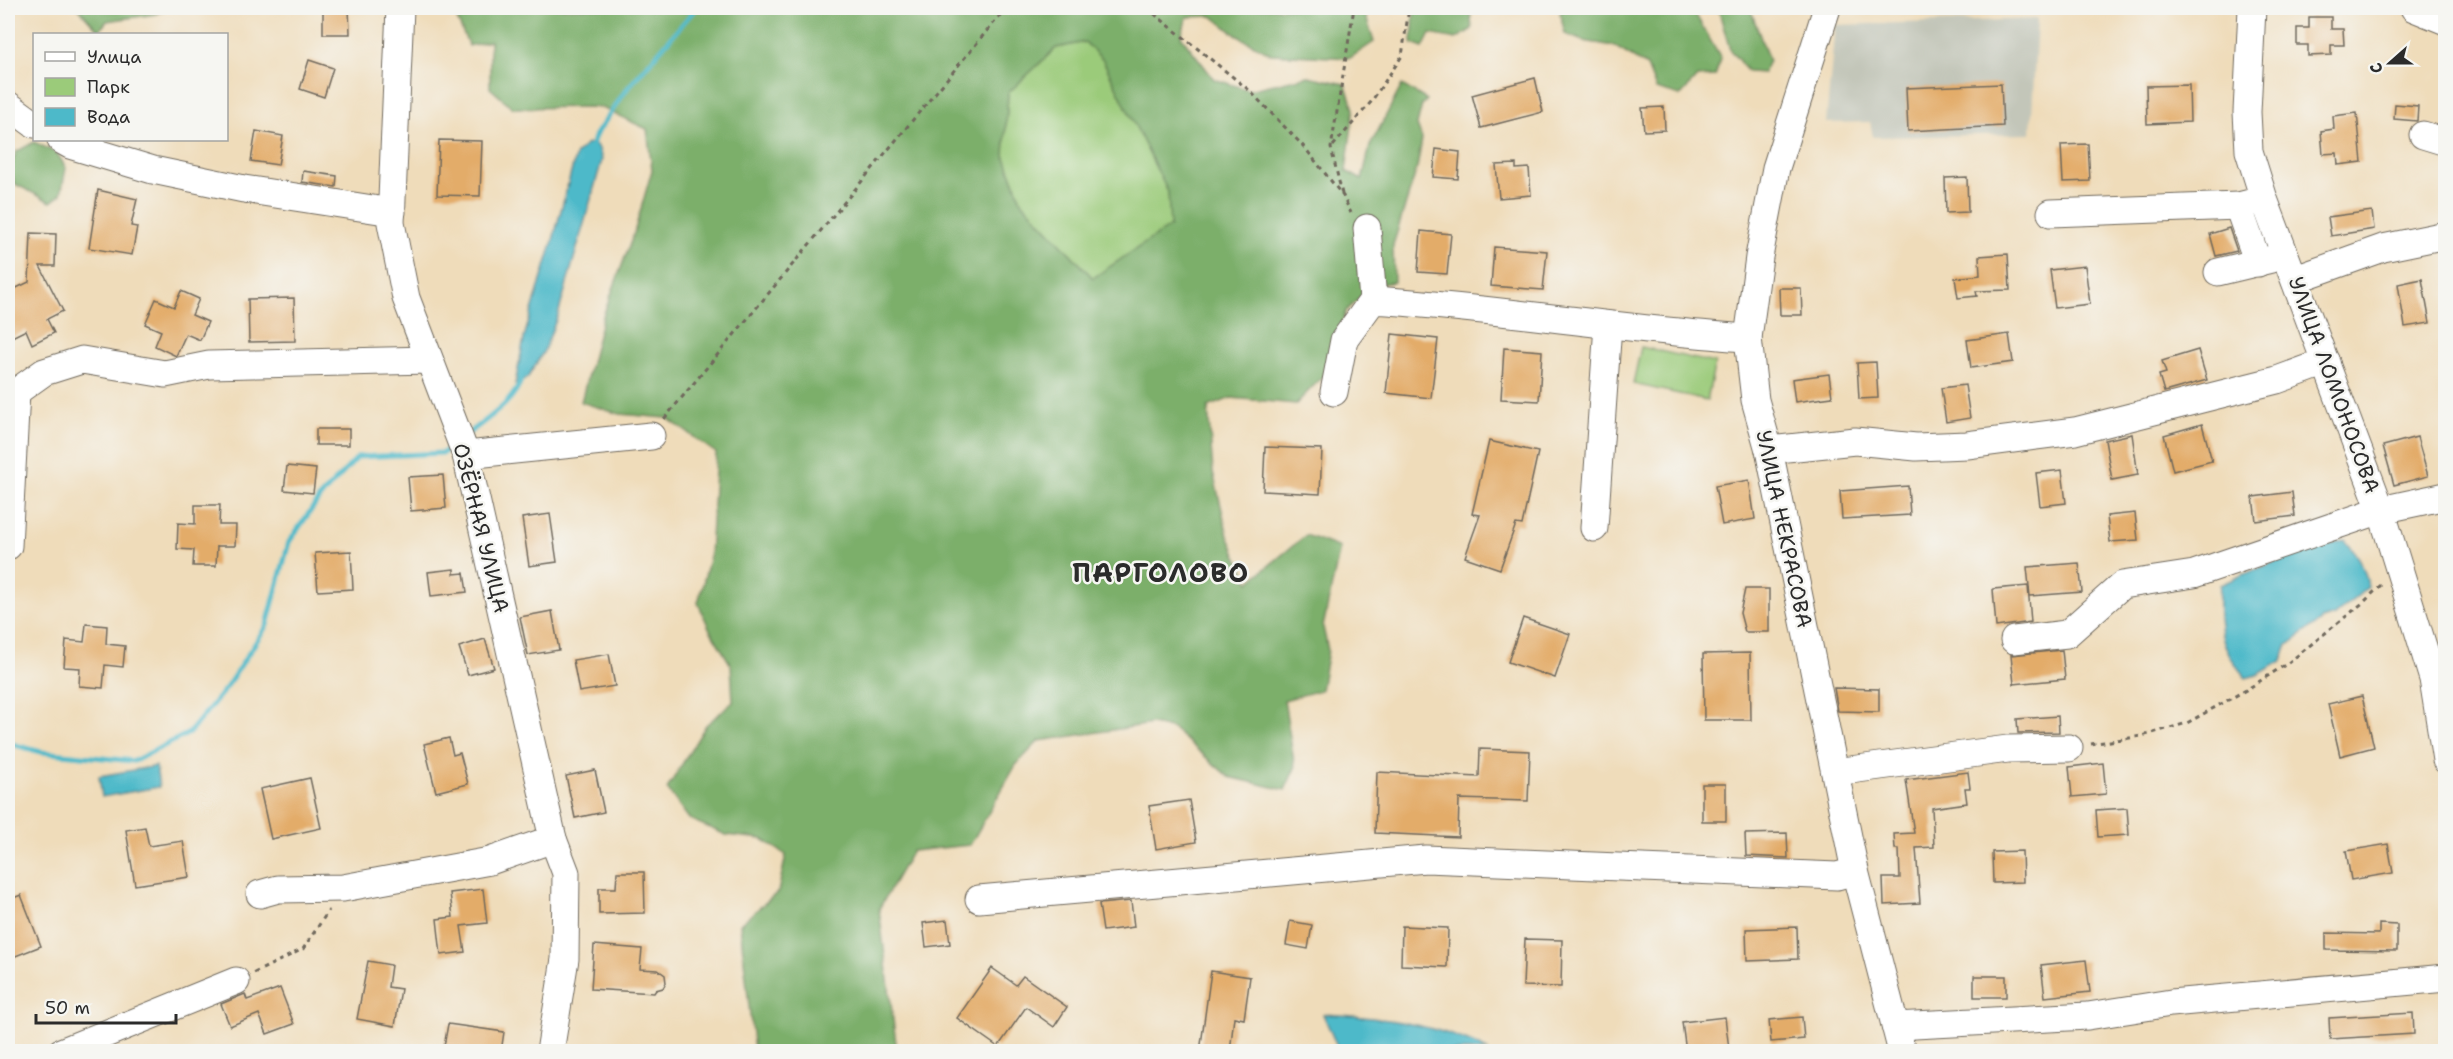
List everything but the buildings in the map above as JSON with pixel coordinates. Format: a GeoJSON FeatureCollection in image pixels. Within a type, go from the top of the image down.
{"type":"FeatureCollection","features":[{"type":"Feature","properties":{"kind":"street","name":"ОЗЁРНАЯ УЛИЦА"},"geometry":{"type":"LineString","coordinates":[[400,8],[391,223],[406,298],[466,455],[553,839],[566,873],[565,959],[550,1052]]}},
{"type":"Feature","properties":{"kind":"street","name":"УЛИЦА НЕКРАСОВА"},"geometry":{"type":"LineString","coordinates":[[1827,8],[1776,168],[1759,256],[1748,338],[1755,400],[1769,450],[1854,871],[1898,1039]]}},
{"type":"Feature","properties":{"kind":"street","name":"УЛИЦА ЛОМОНОСОВА"},"geometry":{"type":"LineString","coordinates":[[2252,8],[2247,112],[2249,151],[2264,199],[2381,510],[2433,679],[2443,725],[2445,760]]}},
{"type":"Feature","properties":{"kind":"street"},"geometry":{"type":"LineString","coordinates":[[2414,8],[2445,21]]}},
{"type":"Feature","properties":{"kind":"street"},"geometry":{"type":"LineString","coordinates":[[8,105],[33,123]]}},
{"type":"Feature","properties":{"kind":"street"},"geometry":{"type":"LineString","coordinates":[[63,141],[153,170],[243,189],[392,212]]}},
{"type":"Feature","properties":{"kind":"street"},"geometry":{"type":"LineString","coordinates":[[2050,213],[2238,206],[2264,199]]}},
{"type":"Feature","properties":{"kind":"street"},"geometry":{"type":"LineString","coordinates":[[2238,206],[2258,263]]}},
{"type":"Feature","properties":{"kind":"street"},"geometry":{"type":"LineString","coordinates":[[1334,392],[1344,340],[1373,300],[1367,228]]}},
{"type":"Feature","properties":{"kind":"street"},"geometry":{"type":"LineString","coordinates":[[2218,272],[2258,263],[2291,267],[2445,235]]}},
{"type":"Feature","properties":{"kind":"street"},"geometry":{"type":"LineString","coordinates":[[1373,300],[1671,333],[1748,338]]}},
{"type":"Feature","properties":{"kind":"street"},"geometry":{"type":"LineString","coordinates":[[1594,528],[1608,325]]}},
{"type":"Feature","properties":{"kind":"street"},"geometry":{"type":"LineString","coordinates":[[8,546],[16,392],[44,372],[82,360],[165,374],[209,365],[429,360]]}},
{"type":"Feature","properties":{"kind":"street"},"geometry":{"type":"LineString","coordinates":[[1769,450],[1855,441],[1916,447],[1967,445],[2075,431],[2277,380],[2326,362]]}},
{"type":"Feature","properties":{"kind":"street"},"geometry":{"type":"LineString","coordinates":[[466,455],[651,436]]}},
{"type":"Feature","properties":{"kind":"street"},"geometry":{"type":"LineString","coordinates":[[2014,640],[2067,633],[2122,585],[2194,574],[2381,510],[2445,496]]}},
{"type":"Feature","properties":{"kind":"street"},"geometry":{"type":"LineString","coordinates":[[1835,772],[2008,749],[2069,748]]}},
{"type":"Feature","properties":{"kind":"street"},"geometry":{"type":"LineString","coordinates":[[260,894],[278,889],[343,888],[490,861],[553,839]]}},
{"type":"Feature","properties":{"kind":"street"},"geometry":{"type":"LineString","coordinates":[[979,899],[1426,859],[1837,876],[1854,871]]}},
{"type":"Feature","properties":{"kind":"street"},"geometry":{"type":"LineString","coordinates":[[1898,1039],[2088,1016],[2171,1003],[2445,978]]}},
{"type":"Feature","properties":{"kind":"street"},"geometry":{"type":"LineString","coordinates":[[61,1052],[236,981]]}},
{"type":"Feature","properties":{"kind":"path"},"geometry":{"type":"LineString","coordinates":[[651,436],[1006,8]]}},
{"type":"Feature","properties":{"kind":"path"},"geometry":{"type":"LineString","coordinates":[[1146,8],[1249,90],[1305,148],[1343,196],[1331,148],[1354,8]]}},
{"type":"Feature","properties":{"kind":"path"},"geometry":{"type":"LineString","coordinates":[[1331,148],[1371,102],[1402,56],[1409,8]]}},
{"type":"Feature","properties":{"kind":"path"},"geometry":{"type":"LineString","coordinates":[[2069,748],[2142,736],[2187,723],[2288,663],[2364,602],[2385,580]]}},
{"type":"Feature","properties":{"kind":"path"},"geometry":{"type":"LineString","coordinates":[[236,981],[303,949],[343,888]]}},
{"type":"Feature","properties":{"kind":"shaded area"},"geometry":{"type":"Polygon","coordinates":[[[2037,19],[2031,134],[1873,137],[1870,122],[1826,123],[1835,25],[2037,19]]]}},
{"type":"Feature","properties":{"kind":"green space"},"geometry":{"type":"Polygon","coordinates":[[[78,8],[169,8],[156,14],[107,21],[99,31],[78,8]]]}},
{"type":"Feature","properties":{"kind":"green space"},"geometry":{"type":"Polygon","coordinates":[[[452,8],[1337,8],[1365,14],[1374,42],[1350,58],[1271,54],[1236,35],[1212,16],[1187,17],[1181,36],[1214,79],[1249,90],[1308,76],[1345,84],[1354,109],[1346,171],[1362,180],[1370,146],[1402,85],[1427,100],[1422,105],[1417,125],[1422,139],[1417,168],[1393,245],[1394,282],[1374,285],[1346,311],[1334,347],[1331,368],[1296,404],[1231,398],[1208,407],[1213,472],[1228,536],[1249,582],[1306,535],[1340,548],[1323,627],[1328,650],[1321,690],[1284,700],[1295,768],[1285,790],[1229,777],[1173,729],[1152,724],[1039,741],[1016,765],[970,845],[912,851],[879,909],[897,1051],[754,1051],[740,924],[778,892],[786,855],[762,839],[726,835],[689,819],[667,789],[706,725],[733,702],[731,665],[710,630],[698,603],[710,556],[716,453],[667,418],[619,414],[581,402],[603,316],[634,233],[652,170],[647,129],[600,107],[513,108],[490,88],[490,41],[469,46],[452,8]],[[1085,42],[1056,48],[1008,93],[1004,155],[1021,201],[1093,278],[1170,226],[1168,192],[1103,60],[1085,42]]]}},
{"type":"Feature","properties":{"kind":"green space"},"geometry":{"type":"Polygon","coordinates":[[[1404,8],[1470,8],[1472,29],[1456,39],[1430,34],[1423,48],[1412,44],[1414,12],[1404,8]]]}},
{"type":"Feature","properties":{"kind":"green space"},"geometry":{"type":"Polygon","coordinates":[[[1564,8],[1692,8],[1721,59],[1715,76],[1697,77],[1680,96],[1656,89],[1647,66],[1614,46],[1583,41],[1565,34],[1560,13],[1564,8]]]}},
{"type":"Feature","properties":{"kind":"green space"},"geometry":{"type":"Polygon","coordinates":[[[1718,8],[1750,8],[1769,61],[1763,73],[1748,72],[1730,50],[1718,8]]]}},
{"type":"Feature","properties":{"kind":"green space"},"geometry":{"type":"Polygon","coordinates":[[[1085,42],[1103,60],[1168,192],[1171,226],[1093,278],[1021,201],[1004,155],[1008,93],[1056,48],[1085,42]]]}},
{"type":"Feature","properties":{"kind":"green space"},"geometry":{"type":"Polygon","coordinates":[[[34,142],[57,153],[66,168],[61,194],[51,202],[15,184],[10,170],[16,152],[34,142]]]}},
{"type":"Feature","properties":{"kind":"green space"},"geometry":{"type":"Polygon","coordinates":[[[1641,347],[1715,363],[1707,400],[1633,384],[1641,347]]]}},
{"type":"Feature","properties":{"kind":"water"},"geometry":{"type":"Polygon","coordinates":[[[593,142],[599,149],[602,160],[558,315],[544,351],[528,377],[515,384],[525,334],[576,154],[593,142]]]}},
{"type":"Feature","properties":{"kind":"water"},"geometry":{"type":"Polygon","coordinates":[[[2345,540],[2360,562],[2368,587],[2334,616],[2322,620],[2288,645],[2282,661],[2257,675],[2246,678],[2225,646],[2219,612],[2220,585],[2272,563],[2345,540]]]}},
{"type":"Feature","properties":{"kind":"water"},"geometry":{"type":"Polygon","coordinates":[[[156,766],[159,787],[102,797],[99,776],[156,766]]]}},
{"type":"Feature","properties":{"kind":"water"},"geometry":{"type":"Polygon","coordinates":[[[1323,1014],[1366,1017],[1429,1028],[1450,1034],[1489,1051],[1339,1051],[1323,1014]]]}},
{"type":"Feature","properties":{"kind":"waterway"},"geometry":{"type":"LineString","coordinates":[[591,147],[595,136],[626,90],[696,8]]}},
{"type":"Feature","properties":{"kind":"waterway"},"geometry":{"type":"LineString","coordinates":[[469,433],[507,402],[522,377]]}},
{"type":"Feature","properties":{"kind":"waterway"},"geometry":{"type":"LineString","coordinates":[[8,743],[41,752],[134,761],[189,733],[226,688],[267,625],[289,542],[320,497],[358,457],[443,453],[452,446]]}},
{"type":"Feature","properties":{"kind":"district","name":"ПАРГОЛОВО"},"geometry":{"type":"Point","coordinates":[1161,573]}}]}
